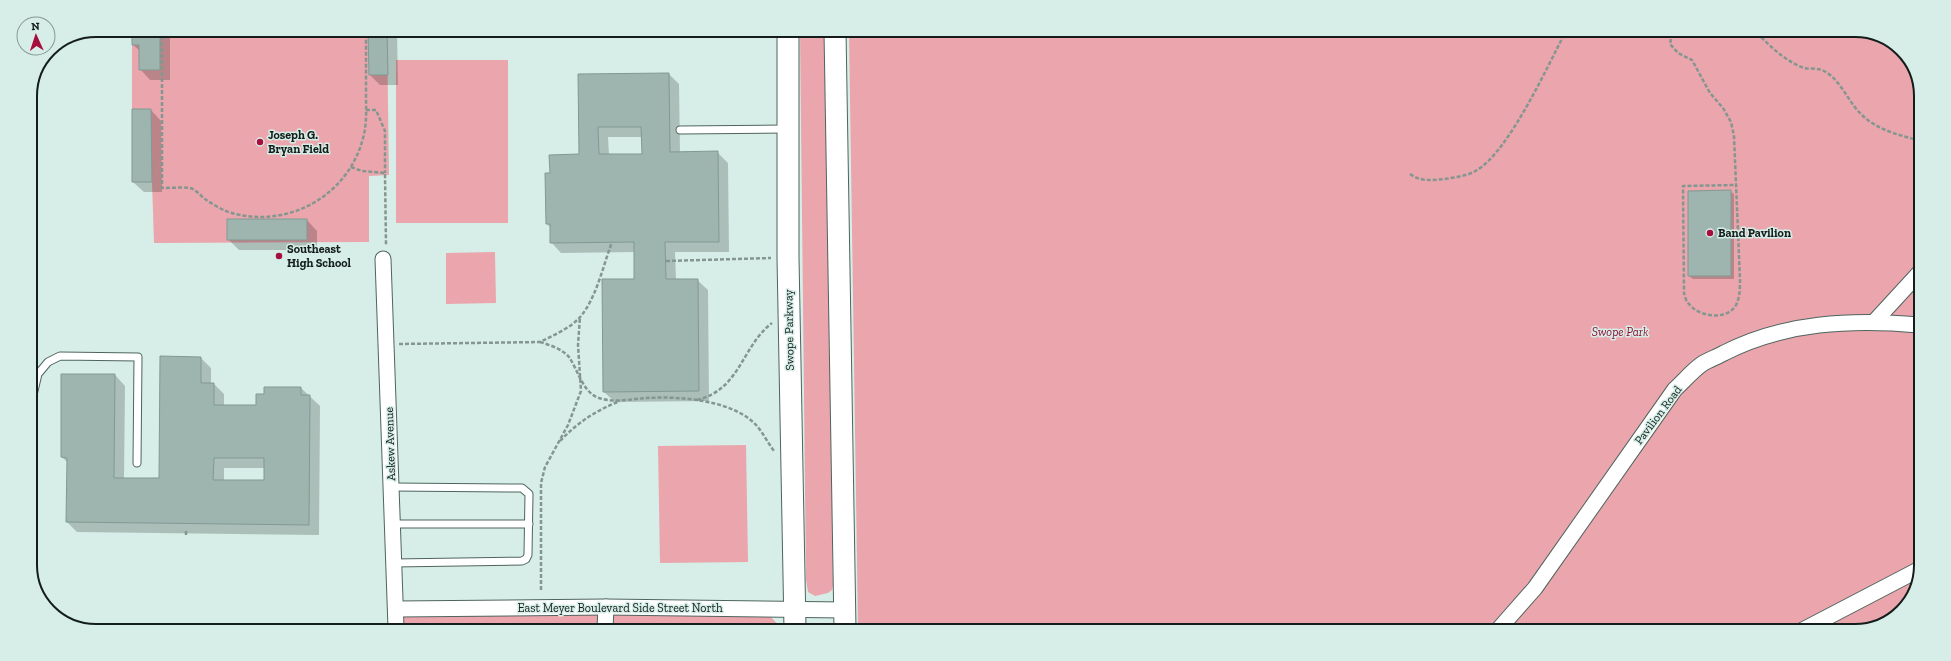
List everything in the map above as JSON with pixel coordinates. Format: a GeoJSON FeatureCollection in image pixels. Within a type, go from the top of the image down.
{"type":"FeatureCollection","features":[{"type":"Feature","properties":{"kind":"main road","name":"Swope Parkway"},"geometry":{"type":"LineString","coordinates":[[788,37],[788,258],[794,619]]}},
{"type":"Feature","properties":{"kind":"main road"},"geometry":{"type":"LineString","coordinates":[[835,37],[845,620]]}},
{"type":"Feature","properties":{"kind":"street","name":"Askew Avenue"},"geometry":{"type":"LineString","coordinates":[[385,254],[396,624]]}},
{"type":"Feature","properties":{"kind":"street"},"geometry":{"type":"LineString","coordinates":[[1875,321],[1914,279]]}},
{"type":"Feature","properties":{"kind":"street","name":"Pavilion Road"},"geometry":{"type":"LineString","coordinates":[[1503,624],[1535,588],[1675,389],[1702,364],[1738,346],[1775,333],[1823,324],[1875,321],[1914,325]]}},
{"type":"Feature","properties":{"kind":"street"},"geometry":{"type":"LineString","coordinates":[[1814,624],[1913,573]]}},
{"type":"Feature","properties":{"kind":"street","name":"East Meyer Boulevard Side Street North"},"geometry":{"type":"LineString","coordinates":[[396,609],[606,607],[794,619],[845,620]]}},
{"type":"Feature","properties":{"kind":"street"},"geometry":{"type":"LineString","coordinates":[[605,624],[606,607]]}},
{"type":"Feature","properties":{"kind":"lane"},"geometry":{"type":"LineString","coordinates":[[680,130],[789,129]]}},
{"type":"Feature","properties":{"kind":"lane"},"geometry":{"type":"LineString","coordinates":[[37,378],[38,374],[48,362],[60,356],[138,357],[137,463]]}},
{"type":"Feature","properties":{"kind":"lane"},"geometry":{"type":"LineString","coordinates":[[392,488],[522,488],[529,494],[528,555],[526,559],[522,561],[394,563]]}},
{"type":"Feature","properties":{"kind":"lane"},"geometry":{"type":"LineString","coordinates":[[393,524],[529,524]]}},
{"type":"Feature","properties":{"kind":"path"},"geometry":{"type":"LineString","coordinates":[[162,37],[162,188],[191,188],[217,207],[241,215],[279,216],[305,208],[318,201],[338,185],[351,166],[364,135],[366,110],[366,37]]}},
{"type":"Feature","properties":{"kind":"path"},"geometry":{"type":"LineString","coordinates":[[1410,174],[1420,179],[1434,180],[1454,178],[1477,170],[1504,144],[1563,37]]}},
{"type":"Feature","properties":{"kind":"path"},"geometry":{"type":"LineString","coordinates":[[1671,37],[1670,44],[1678,53],[1692,60],[1710,94],[1723,108],[1731,122],[1734,136],[1740,280],[1739,296],[1735,306],[1725,313],[1712,316],[1700,312],[1688,304],[1684,293],[1683,186],[1735,185]]}},
{"type":"Feature","properties":{"kind":"path"},"geometry":{"type":"LineString","coordinates":[[1761,37],[1771,48],[1789,61],[1804,68],[1822,70],[1838,83],[1860,114],[1879,127],[1895,134],[1914,139]]}},
{"type":"Feature","properties":{"kind":"path"},"geometry":{"type":"LineString","coordinates":[[366,110],[376,110],[385,131],[385,254]]}},
{"type":"Feature","properties":{"kind":"path"},"geometry":{"type":"LineString","coordinates":[[351,166],[362,171],[385,173]]}},
{"type":"Feature","properties":{"kind":"path"},"geometry":{"type":"LineString","coordinates":[[540,342],[558,333],[580,317],[590,302],[612,242]]}},
{"type":"Feature","properties":{"kind":"path"},"geometry":{"type":"LineString","coordinates":[[666,261],[772,258]]}},
{"type":"Feature","properties":{"kind":"path"},"geometry":{"type":"LineString","coordinates":[[541,590],[541,483],[545,467],[576,407],[581,392],[578,345],[580,317]]}},
{"type":"Feature","properties":{"kind":"path"},"geometry":{"type":"LineString","coordinates":[[697,400],[710,396],[723,388],[748,354],[757,338],[772,322]]}},
{"type":"Feature","properties":{"kind":"path"},"geometry":{"type":"LineString","coordinates":[[398,344],[540,342],[552,345],[568,356],[589,392],[597,398],[607,400],[653,398],[697,400],[720,405],[743,415],[756,425],[774,451]]}},
{"type":"Feature","properties":{"kind":"path"},"geometry":{"type":"LineString","coordinates":[[556,445],[572,428],[587,417],[624,400]]}},
{"type":"Feature","properties":{"kind":"path"},"geometry":{"type":"LineString","coordinates":[[186,531],[186,536]]}},
{"type":"Feature","properties":{"kind":"green space","name":"Joseph G. Bryan Field"},"geometry":{"type":"Polygon","coordinates":[[[132,37],[387,37],[389,175],[369,176],[369,242],[154,243],[152,182],[132,182],[132,37]]]}},
{"type":"Feature","properties":{"kind":"green space"},"geometry":{"type":"Polygon","coordinates":[[[800,37],[826,37],[832,590],[828,593],[815,596],[808,592],[806,579],[800,37]]]}},
{"type":"Feature","properties":{"kind":"green space","name":"Swope Park"},"geometry":{"type":"Polygon","coordinates":[[[849,37],[1855,37],[1870,39],[1881,43],[1894,52],[1906,66],[1911,77],[1914,92],[1914,565],[1912,580],[1904,598],[1891,612],[1881,618],[1874,621],[1855,624],[858,624],[849,37]]]}},
{"type":"Feature","properties":{"kind":"green space"},"geometry":{"type":"Polygon","coordinates":[[[396,60],[508,60],[508,223],[396,223],[396,60]]]}},
{"type":"Feature","properties":{"kind":"green space"},"geometry":{"type":"Polygon","coordinates":[[[495,252],[496,303],[446,304],[446,253],[495,252]]]}},
{"type":"Feature","properties":{"kind":"green space"},"geometry":{"type":"Polygon","coordinates":[[[746,445],[748,562],[660,563],[658,446],[746,445]]]}},
{"type":"Feature","properties":{"kind":"green space"},"geometry":{"type":"Polygon","coordinates":[[[411,609],[770,616],[777,624],[403,624],[402,614],[411,609]]]}},
{"type":"Feature","properties":{"kind":"building"},"geometry":{"type":"Polygon","coordinates":[[[132,37],[160,37],[160,70],[139,70],[139,45],[132,45],[132,37]]]}},
{"type":"Feature","properties":{"kind":"building"},"geometry":{"type":"Polygon","coordinates":[[[368,37],[387,37],[388,75],[369,75],[368,37]]]}},
{"type":"Feature","properties":{"kind":"building"},"geometry":{"type":"Polygon","coordinates":[[[669,73],[670,152],[718,151],[719,242],[665,242],[666,279],[698,279],[699,391],[603,392],[602,279],[634,279],[634,242],[550,243],[550,224],[546,224],[545,173],[550,173],[549,155],[579,154],[578,74],[669,73]],[[598,127],[599,154],[642,154],[641,127],[598,127]]]}},
{"type":"Feature","properties":{"kind":"building"},"geometry":{"type":"Polygon","coordinates":[[[132,109],[151,109],[152,182],[132,182],[132,109]]]}},
{"type":"Feature","properties":{"kind":"building","name":"Band Pavilion"},"geometry":{"type":"Polygon","coordinates":[[[1731,190],[1731,276],[1688,276],[1688,191],[1731,190]]]}},
{"type":"Feature","properties":{"kind":"building"},"geometry":{"type":"Polygon","coordinates":[[[227,219],[307,219],[307,240],[227,240],[227,219]]]}},
{"type":"Feature","properties":{"kind":"building"},"geometry":{"type":"Polygon","coordinates":[[[160,356],[201,357],[201,383],[214,383],[214,405],[256,405],[256,394],[264,394],[264,387],[301,387],[301,395],[310,395],[309,525],[66,522],[67,458],[61,457],[61,374],[115,374],[114,478],[159,478],[160,356]],[[214,458],[213,480],[264,480],[264,458],[214,458]]]}},
{"type":"Feature","properties":{"kind":"place","name":"Joseph G. Bryan Field"},"geometry":{"type":"Point","coordinates":[260,142]}},
{"type":"Feature","properties":{"kind":"place","name":"Band Pavilion"},"geometry":{"type":"Point","coordinates":[1710,233]}},
{"type":"Feature","properties":{"kind":"place","name":"Southeast High School"},"geometry":{"type":"Point","coordinates":[279,256]}}]}
